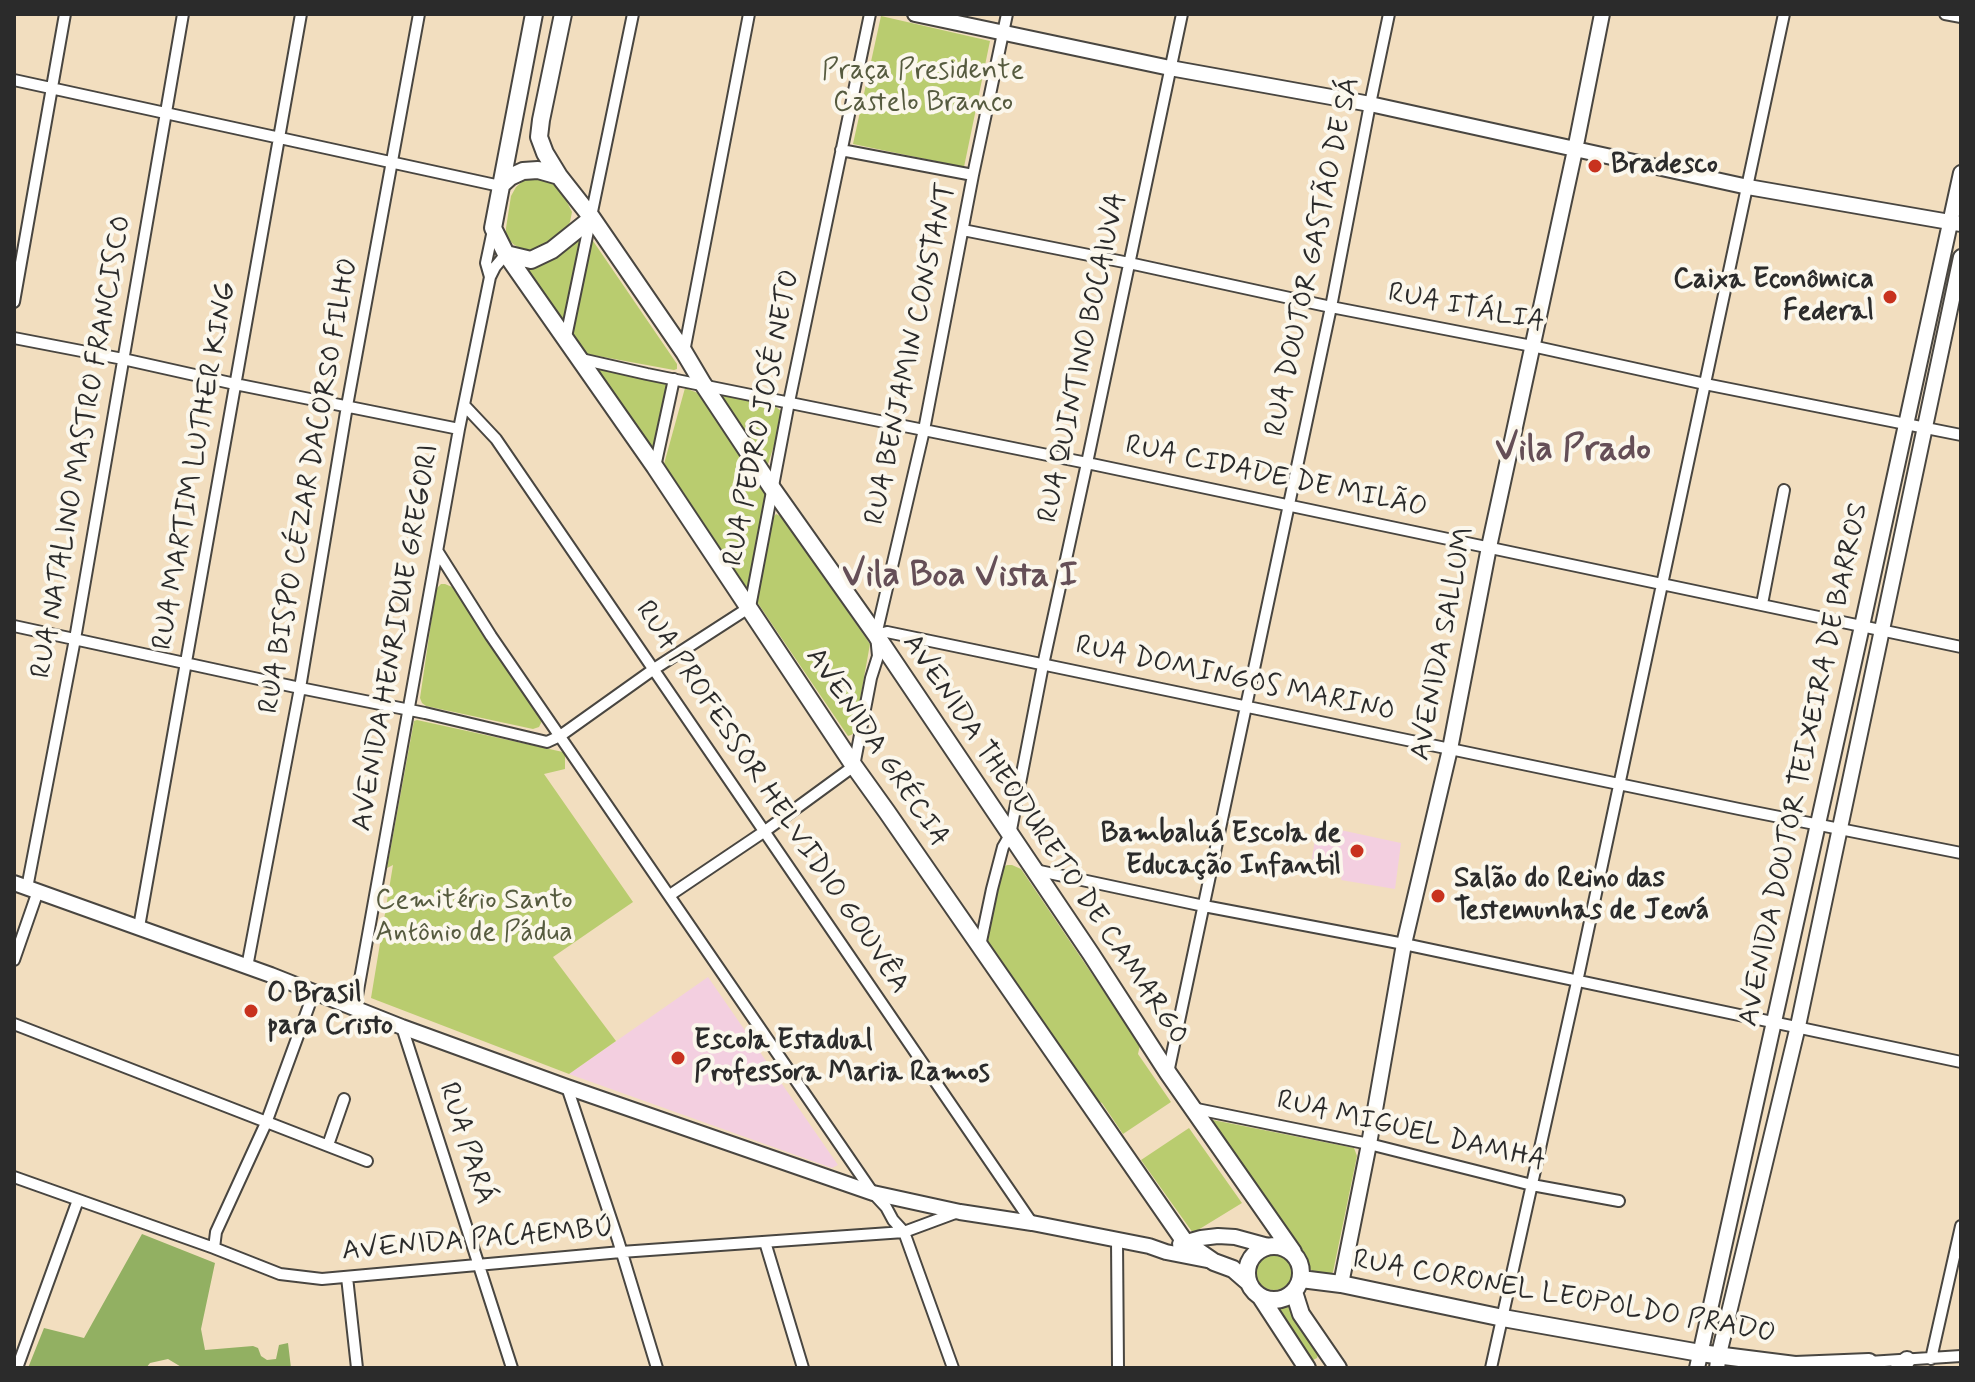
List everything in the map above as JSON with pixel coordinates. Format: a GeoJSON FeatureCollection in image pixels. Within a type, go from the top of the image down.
{"type":"FeatureCollection","features":[{"type":"Feature","properties":{"kind":"main road"},"geometry":{"type":"LineString","coordinates":[[534,14],[493,228],[506,254],[531,260],[552,250],[592,218],[559,176],[539,137],[563,14]]}},
{"type":"Feature","properties":{"kind":"main road"},"geometry":{"type":"LineString","coordinates":[[500,186],[523,171],[538,170],[559,176]]}},
{"type":"Feature","properties":{"kind":"main road","name":"AVENIDA THEODURETO DE CAMARGO"},"geometry":{"type":"LineString","coordinates":[[592,218],[772,488],[1035,870],[1168,1073],[1293,1252]]}},
{"type":"Feature","properties":{"kind":"main road","name":"AVENIDA GRÉCIA"},"geometry":{"type":"LineString","coordinates":[[506,254],[655,467],[854,766],[1185,1242],[1214,1262]]}},
{"type":"Feature","properties":{"kind":"main road"},"geometry":{"type":"LineString","coordinates":[[1248,1282],[1246,1274],[1250,1259],[1259,1249],[1277,1245],[1293,1252],[1301,1267],[1297,1285],[1301,1314],[1338,1368]]}},
{"type":"Feature","properties":{"kind":"main road"},"geometry":{"type":"LineString","coordinates":[[1214,1262],[1233,1269],[1248,1282],[1306,1367],[1315,1365],[1327,1352]]}},
{"type":"Feature","properties":{"kind":"main road","name":"RUA CORONEL LEOPOLDO PRADO"},"geometry":{"type":"LineString","coordinates":[[1297,1285],[1341,1284],[1698,1360],[1871,1365]]}},
{"type":"Feature","properties":{"kind":"main road"},"geometry":{"type":"LineString","coordinates":[[1260,1296],[1274,1300],[1288,1297],[1297,1285]]}},
{"type":"Feature","properties":{"kind":"street"},"geometry":{"type":"LineString","coordinates":[[14,302],[65,14]]}},
{"type":"Feature","properties":{"kind":"street","name":"RUA NATALINO MASTRO FRANCISCO"},"geometry":{"type":"LineString","coordinates":[[14,960],[75,639],[183,14]]}},
{"type":"Feature","properties":{"kind":"street","name":"RUA MARTIM LUTHER KING"},"geometry":{"type":"LineString","coordinates":[[139,927],[301,14]]}},
{"type":"Feature","properties":{"kind":"street","name":"RUA BISPO CÉZAR DACORSO FILHO"},"geometry":{"type":"LineString","coordinates":[[247,967],[300,688],[347,406],[419,14]]}},
{"type":"Feature","properties":{"kind":"street"},"geometry":{"type":"LineString","coordinates":[[566,337],[633,14]]}},
{"type":"Feature","properties":{"kind":"street"},"geometry":{"type":"LineString","coordinates":[[684,352],[749,14]]}},
{"type":"Feature","properties":{"kind":"street","name":"RUA PEDRO JOSÉ NETO"},"geometry":{"type":"LineString","coordinates":[[560,736],[654,669],[750,607],[789,402],[870,14]]}},
{"type":"Feature","properties":{"kind":"street"},"geometry":{"type":"LineString","coordinates":[[915,14],[1170,68],[1370,104],[1748,187],[1955,224]]}},
{"type":"Feature","properties":{"kind":"street","name":"RUA BENJAMIN CONSTANT"},"geometry":{"type":"LineString","coordinates":[[854,766],[878,656],[876,635],[924,430],[1007,14]]}},
{"type":"Feature","properties":{"kind":"street","name":"RUA QUINTINO BOCAIUVA"},"geometry":{"type":"LineString","coordinates":[[980,946],[1003,847],[1010,835],[1043,665],[1182,14]]}},
{"type":"Feature","properties":{"kind":"street","name":"RUA DOUTOR GASTÃO DE SÁ"},"geometry":{"type":"LineString","coordinates":[[1168,1073],[1331,307],[1389,14]]}},
{"type":"Feature","properties":{"kind":"street","name":"AVENIDA SALLUM"},"geometry":{"type":"LineString","coordinates":[[1341,1284],[1404,944],[1450,749],[1489,547],[1602,14]]}},
{"type":"Feature","properties":{"kind":"street"},"geometry":{"type":"LineString","coordinates":[[1491,1368],[1577,982],[1784,14]]}},
{"type":"Feature","properties":{"kind":"street"},"geometry":{"type":"LineString","coordinates":[[1945,14],[1961,17]]}},
{"type":"Feature","properties":{"kind":"street"},"geometry":{"type":"LineString","coordinates":[[14,80],[500,186]]}},
{"type":"Feature","properties":{"kind":"street"},"geometry":{"type":"LineString","coordinates":[[841,150],[973,175]]}},
{"type":"Feature","properties":{"kind":"street","name":"AVENIDA DOUTOR TEIXEIRA DE BARROS"},"geometry":{"type":"LineString","coordinates":[[1698,1360],[1906,423],[1955,224],[1961,173]]}},
{"type":"Feature","properties":{"kind":"street"},"geometry":{"type":"LineString","coordinates":[[490,277],[486,263],[493,228]]}},
{"type":"Feature","properties":{"kind":"street","name":"RUA ITÁLIA"},"geometry":{"type":"LineString","coordinates":[[963,230],[1961,435]]}},
{"type":"Feature","properties":{"kind":"street"},"geometry":{"type":"LineString","coordinates":[[490,277],[506,254]]}},
{"type":"Feature","properties":{"kind":"street","name":"AVENIDA DOUTOR TEIXEIRA DE BARROS"},"geometry":{"type":"LineString","coordinates":[[1718,1361],[1798,1026],[1961,257]]}},
{"type":"Feature","properties":{"kind":"street","name":"AVENIDA HENRIQUE GREGORI"},"geometry":{"type":"LineString","coordinates":[[355,1007],[459,429],[490,277]]}},
{"type":"Feature","properties":{"kind":"street"},"geometry":{"type":"LineString","coordinates":[[14,338],[459,429]]}},
{"type":"Feature","properties":{"kind":"street","name":"RUA CIDADE DE MILÃO"},"geometry":{"type":"LineString","coordinates":[[581,359],[1961,647]]}},
{"type":"Feature","properties":{"kind":"street"},"geometry":{"type":"LineString","coordinates":[[655,467],[674,379]]}},
{"type":"Feature","properties":{"kind":"street","name":"RUA PROFESSOR HELVIDIO GOUVÊA"},"geometry":{"type":"LineString","coordinates":[[464,405],[496,439],[1032,1223]]}},
{"type":"Feature","properties":{"kind":"street"},"geometry":{"type":"LineString","coordinates":[[1762,604],[1784,490]]}},
{"type":"Feature","properties":{"kind":"street"},"geometry":{"type":"LineString","coordinates":[[438,552],[873,1193],[904,1232],[953,1368]]}},
{"type":"Feature","properties":{"kind":"street"},"geometry":{"type":"LineString","coordinates":[[14,626],[547,742],[560,736]]}},
{"type":"Feature","properties":{"kind":"street","name":"RUA DOMINGOS MARINO"},"geometry":{"type":"LineString","coordinates":[[876,635],[887,632],[1961,853]]}},
{"type":"Feature","properties":{"kind":"street"},"geometry":{"type":"LineString","coordinates":[[670,895],[854,766]]}},
{"type":"Feature","properties":{"kind":"street"},"geometry":{"type":"LineString","coordinates":[[1035,870],[1404,944],[1961,1062]]}},
{"type":"Feature","properties":{"kind":"street"},"geometry":{"type":"LineString","coordinates":[[26,887],[567,1087],[873,1193],[1149,1246],[1214,1262]]}},
{"type":"Feature","properties":{"kind":"street"},"geometry":{"type":"LineString","coordinates":[[214,1248],[216,1232],[266,1123],[314,992]]}},
{"type":"Feature","properties":{"kind":"street"},"geometry":{"type":"LineString","coordinates":[[14,1024],[367,1161]]}},
{"type":"Feature","properties":{"kind":"street","name":"RUA PARÁ"},"geometry":{"type":"LineString","coordinates":[[402,1027],[512,1368]]}},
{"type":"Feature","properties":{"kind":"street"},"geometry":{"type":"LineString","coordinates":[[567,1087],[657,1368]]}},
{"type":"Feature","properties":{"kind":"street"},"geometry":{"type":"LineString","coordinates":[[328,1145],[344,1099]]}},
{"type":"Feature","properties":{"kind":"street","name":"RUA MIGUEL DAMHA"},"geometry":{"type":"LineString","coordinates":[[1192,1108],[1369,1144],[1532,1185],[1619,1201]]}},
{"type":"Feature","properties":{"kind":"street","name":"AVENIDA PACAEMBÚ"},"geometry":{"type":"LineString","coordinates":[[14,1177],[280,1274],[310,1278],[904,1232],[960,1212]]}},
{"type":"Feature","properties":{"kind":"street"},"geometry":{"type":"LineString","coordinates":[[17,1368],[78,1200]]}},
{"type":"Feature","properties":{"kind":"street"},"geometry":{"type":"LineString","coordinates":[[1931,1359],[1961,1226]]}},
{"type":"Feature","properties":{"kind":"street"},"geometry":{"type":"LineString","coordinates":[[1166,1252],[1175,1245],[1201,1238],[1235,1237],[1268,1246]]}},
{"type":"Feature","properties":{"kind":"street"},"geometry":{"type":"LineString","coordinates":[[1117,1240],[1118,1368]]}},
{"type":"Feature","properties":{"kind":"street"},"geometry":{"type":"LineString","coordinates":[[765,1242],[803,1368]]}},
{"type":"Feature","properties":{"kind":"street"},"geometry":{"type":"LineString","coordinates":[[347,1277],[357,1368]]}},
{"type":"Feature","properties":{"kind":"street","name":"RUA CORONEL LEOPOLDO PRADO"},"geometry":{"type":"LineString","coordinates":[[1871,1365],[1961,1356]]}},
{"type":"Feature","properties":{"kind":"shaded area","name":"Bambaluá Escola de Educação Infantil"},"geometry":{"type":"Polygon","coordinates":[[[1317,825],[1401,843],[1395,889],[1341,880],[1343,868],[1312,859],[1317,825]]]}},
{"type":"Feature","properties":{"kind":"shaded area","name":"Escola Estadual Professora Maria Ramos"},"geometry":{"type":"Polygon","coordinates":[[[708,977],[838,1165],[832,1168],[569,1074],[708,977]]]}},
{"type":"Feature","properties":{"kind":"green space","name":"Praça Presidente Castelo Branco"},"geometry":{"type":"Polygon","coordinates":[[[881,16],[990,41],[964,167],[853,144],[881,16]]]}},
{"type":"Feature","properties":{"kind":"green space"},"geometry":{"type":"Polygon","coordinates":[[[533,178],[556,184],[572,212],[564,232],[540,250],[531,251],[513,244],[506,236],[506,228],[511,196],[523,181],[533,178]]]}},
{"type":"Feature","properties":{"kind":"green space"},"geometry":{"type":"Polygon","coordinates":[[[583,231],[565,326],[520,267],[538,265],[556,257],[583,231]]]}},
{"type":"Feature","properties":{"kind":"green space"},"geometry":{"type":"Polygon","coordinates":[[[591,238],[677,364],[677,369],[587,354],[570,335],[591,238]]]}},
{"type":"Feature","properties":{"kind":"green space"},"geometry":{"type":"Polygon","coordinates":[[[592,367],[668,384],[655,451],[652,451],[592,367]]]}},
{"type":"Feature","properties":{"kind":"green space"},"geometry":{"type":"Polygon","coordinates":[[[685,388],[698,393],[765,494],[747,588],[664,464],[685,388]]]}},
{"type":"Feature","properties":{"kind":"green space"},"geometry":{"type":"Polygon","coordinates":[[[713,389],[781,411],[782,421],[768,464],[765,464],[713,389]]]}},
{"type":"Feature","properties":{"kind":"green space"},"geometry":{"type":"Polygon","coordinates":[[[776,514],[782,517],[870,644],[854,733],[848,736],[757,602],[772,519],[776,514]]]}},
{"type":"Feature","properties":{"kind":"green space"},"geometry":{"type":"Polygon","coordinates":[[[441,584],[452,587],[541,715],[543,719],[539,727],[533,729],[422,703],[420,698],[436,589],[441,584]]]}},
{"type":"Feature","properties":{"kind":"green space","name":"Cemitério Santo Antônio de Pádua"},"geometry":{"type":"Polygon","coordinates":[[[414,721],[563,752],[565,769],[544,774],[633,902],[553,957],[616,1041],[569,1074],[371,998],[393,865],[387,868],[414,721]]]}},
{"type":"Feature","properties":{"kind":"green space"},"geometry":{"type":"Polygon","coordinates":[[[1007,865],[1021,869],[1140,1045],[1138,1054],[1171,1102],[1123,1134],[1102,1103],[1093,1099],[985,943],[999,870],[1007,865]]]}},
{"type":"Feature","properties":{"kind":"green space"},"geometry":{"type":"Polygon","coordinates":[[[1213,1120],[1354,1148],[1357,1156],[1333,1272],[1329,1276],[1319,1277],[1312,1271],[1209,1125],[1213,1120]]]}},
{"type":"Feature","properties":{"kind":"green space"},"geometry":{"type":"Polygon","coordinates":[[[1189,1128],[1242,1203],[1193,1233],[1141,1160],[1189,1128]]]}},
{"type":"Feature","properties":{"kind":"green space"},"geometry":{"type":"Polygon","coordinates":[[[142,1234],[215,1263],[201,1329],[205,1350],[253,1346],[267,1360],[276,1359],[279,1345],[288,1343],[291,1368],[183,1368],[168,1359],[150,1363],[146,1368],[28,1368],[44,1328],[84,1338],[142,1234]]]}},
{"type":"Feature","properties":{"kind":"green space"},"geometry":{"type":"Polygon","coordinates":[[[1274,1254],[1287,1259],[1292,1272],[1287,1285],[1274,1290],[1261,1285],[1256,1272],[1261,1259],[1274,1254]]]}},
{"type":"Feature","properties":{"kind":"green space"},"geometry":{"type":"Polygon","coordinates":[[[1294,1305],[1319,1351],[1313,1360],[1310,1360],[1275,1308],[1294,1305]]]}},
{"type":"Feature","properties":{"kind":"place","name":"Bradesco"},"geometry":{"type":"Point","coordinates":[1595,166]}},
{"type":"Feature","properties":{"kind":"place","name":"Caixa Econômica Federal"},"geometry":{"type":"Point","coordinates":[1890,297]}},
{"type":"Feature","properties":{"kind":"place","name":"Bambaluá Escola de Educação Infantil"},"geometry":{"type":"Point","coordinates":[1357,851]}},
{"type":"Feature","properties":{"kind":"place","name":"Salão do Reino das Testemunhas de Jeová"},"geometry":{"type":"Point","coordinates":[1438,896]}},
{"type":"Feature","properties":{"kind":"place","name":"O Brasil para Cristo"},"geometry":{"type":"Point","coordinates":[251,1011]}},
{"type":"Feature","properties":{"kind":"place","name":"Escola Estadual Professora Maria Ramos"},"geometry":{"type":"Point","coordinates":[678,1058]}},
{"type":"Feature","properties":{"kind":"district","name":"Vila Prado"},"geometry":{"type":"Point","coordinates":[1573,451]}},
{"type":"Feature","properties":{"kind":"district","name":"Vila Boa Vista I"},"geometry":{"type":"Point","coordinates":[960,577]}}]}
